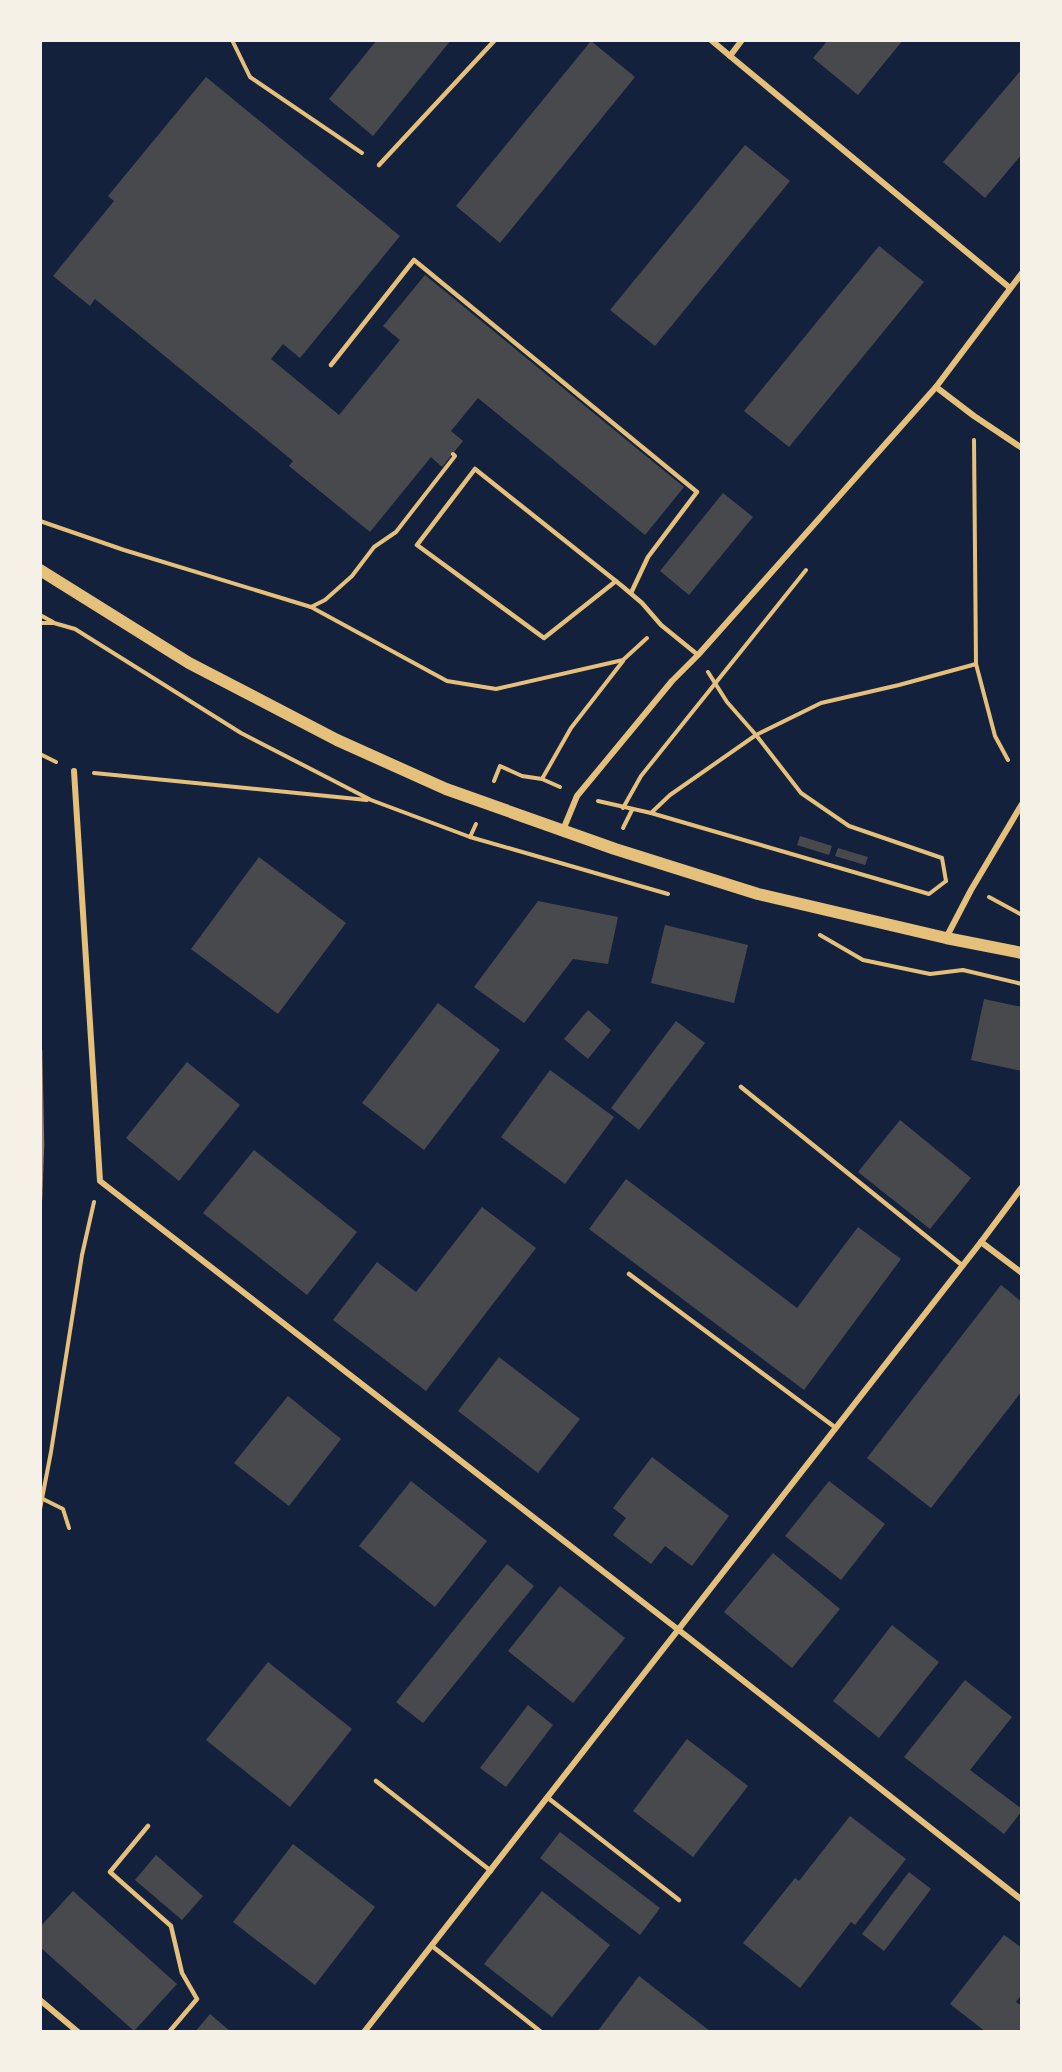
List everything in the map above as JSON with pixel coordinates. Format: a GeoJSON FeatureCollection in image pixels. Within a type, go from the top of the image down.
{"type":"FeatureCollection","features":[{"type":"Feature","properties":{"kind":"main road"},"geometry":{"type":"LineString","coordinates":[[40,570],[189,663],[337,740],[446,789],[615,849],[758,894],[946,938],[1022,953]]}},
{"type":"Feature","properties":{"kind":"street"},"geometry":{"type":"LineString","coordinates":[[711,40],[1010,288]]}},
{"type":"Feature","properties":{"kind":"street"},"geometry":{"type":"LineString","coordinates":[[730,56],[742,40]]}},
{"type":"Feature","properties":{"kind":"street"},"geometry":{"type":"LineString","coordinates":[[563,830],[577,796],[672,681],[698,655],[936,387],[1022,273]]}},
{"type":"Feature","properties":{"kind":"street"},"geometry":{"type":"LineString","coordinates":[[936,387],[974,417],[1022,448]]}},
{"type":"Feature","properties":{"kind":"street"},"geometry":{"type":"LineString","coordinates":[[74,771],[100,1181],[1022,1900]]}},
{"type":"Feature","properties":{"kind":"street"},"geometry":{"type":"LineString","coordinates":[[946,938],[971,890],[1022,804]]}},
{"type":"Feature","properties":{"kind":"street"},"geometry":{"type":"LineString","coordinates":[[364,2031],[491,1872],[1022,1187]]}},
{"type":"Feature","properties":{"kind":"street"},"geometry":{"type":"LineString","coordinates":[[981,1242],[1022,1273]]}},
{"type":"Feature","properties":{"kind":"street"},"geometry":{"type":"LineString","coordinates":[[40,2000],[78,2031]]}},
{"type":"Feature","properties":{"kind":"lane"},"geometry":{"type":"LineString","coordinates":[[379,165],[495,40]]}},
{"type":"Feature","properties":{"kind":"lane"},"geometry":{"type":"LineString","coordinates":[[331,365],[414,260],[697,492],[648,557],[631,593]]}},
{"type":"Feature","properties":{"kind":"lane"},"geometry":{"type":"LineString","coordinates":[[615,581],[544,638],[417,545],[475,469],[631,593],[661,625],[698,655]]}},
{"type":"Feature","properties":{"kind":"lane"},"geometry":{"type":"LineString","coordinates":[[741,1087],[963,1266]]}},
{"type":"Feature","properties":{"kind":"lane"},"geometry":{"type":"LineString","coordinates":[[629,1274],[836,1428]]}},
{"type":"Feature","properties":{"kind":"lane"},"geometry":{"type":"LineString","coordinates":[[376,1781],[491,1872]]}},
{"type":"Feature","properties":{"kind":"lane"},"geometry":{"type":"LineString","coordinates":[[548,1798],[679,1900]]}},
{"type":"Feature","properties":{"kind":"lane"},"geometry":{"type":"LineString","coordinates":[[148,1826],[110,1872],[171,1926],[182,1973],[198,1999],[169,2031]]}},
{"type":"Feature","properties":{"kind":"lane"},"geometry":{"type":"LineString","coordinates":[[432,1946],[541,2031]]}},
{"type":"Feature","properties":{"kind":"path"},"geometry":{"type":"LineString","coordinates":[[232,40],[250,77],[379,165]]}},
{"type":"Feature","properties":{"kind":"path"},"geometry":{"type":"LineString","coordinates":[[974,417],[976,664],[995,736],[1008,760]]}},
{"type":"Feature","properties":{"kind":"path"},"geometry":{"type":"LineString","coordinates":[[311,608],[325,600],[352,576],[374,547],[396,532],[455,456],[453,454]]}},
{"type":"Feature","properties":{"kind":"path"},"geometry":{"type":"LineString","coordinates":[[40,521],[124,550],[311,608],[447,681],[496,689],[623,660]]}},
{"type":"Feature","properties":{"kind":"path"},"geometry":{"type":"LineString","coordinates":[[40,615],[54,623],[75,629],[241,733],[371,800],[470,837],[672,895]]}},
{"type":"Feature","properties":{"kind":"path"},"geometry":{"type":"LineString","coordinates":[[40,623],[54,623]]}},
{"type":"Feature","properties":{"kind":"path"},"geometry":{"type":"LineString","coordinates":[[498,772],[500,766],[522,776],[542,778],[572,728],[623,660],[661,625]]}},
{"type":"Feature","properties":{"kind":"path"},"geometry":{"type":"LineString","coordinates":[[623,808],[651,813],[928,894],[946,881],[942,858],[849,826],[801,793],[727,702],[698,655]]}},
{"type":"Feature","properties":{"kind":"path"},"geometry":{"type":"LineString","coordinates":[[651,813],[670,795],[756,735],[821,703],[976,664]]}},
{"type":"Feature","properties":{"kind":"path"},"geometry":{"type":"LineString","coordinates":[[74,771],[371,800]]}},
{"type":"Feature","properties":{"kind":"path"},"geometry":{"type":"LineString","coordinates":[[625,824],[632,810]]}},
{"type":"Feature","properties":{"kind":"path"},"geometry":{"type":"LineString","coordinates":[[989,897],[1022,915]]}},
{"type":"Feature","properties":{"kind":"path"},"geometry":{"type":"LineString","coordinates":[[818,934],[863,960],[930,974],[963,970],[1022,984]]}},
{"type":"Feature","properties":{"kind":"path"},"geometry":{"type":"LineString","coordinates":[[40,1509],[44,1499],[82,1255],[100,1181]]}},
{"type":"Feature","properties":{"kind":"path"},"geometry":{"type":"LineString","coordinates":[[44,1499],[63,1509],[69,1528]]}},
{"type":"Feature","properties":{"kind":"building"},"geometry":{"type":"Polygon","coordinates":[[[377,40],[451,40],[373,136],[329,99],[377,40]]]}},
{"type":"Feature","properties":{"kind":"building"},"geometry":{"type":"Polygon","coordinates":[[[828,40],[903,40],[858,95],[813,58],[828,40]]]}},
{"type":"Feature","properties":{"kind":"building"},"geometry":{"type":"Polygon","coordinates":[[[591,41],[635,77],[500,243],[456,206],[591,41]]]}},
{"type":"Feature","properties":{"kind":"building"},"geometry":{"type":"Polygon","coordinates":[[[1022,69],[1022,154],[985,198],[943,162],[1022,69]]]}},
{"type":"Feature","properties":{"kind":"building"},"geometry":{"type":"Polygon","coordinates":[[[206,77],[400,236],[300,358],[283,344],[271,359],[339,415],[400,340],[383,326],[425,275],[684,487],[645,535],[478,398],[451,431],[463,441],[442,467],[431,457],[370,532],[289,466],[293,461],[95,299],[90,306],[53,276],[114,201],[108,196],[206,77]]]}},
{"type":"Feature","properties":{"kind":"building"},"geometry":{"type":"Polygon","coordinates":[[[745,145],[790,181],[655,346],[610,310],[745,145]]]}},
{"type":"Feature","properties":{"kind":"building"},"geometry":{"type":"Polygon","coordinates":[[[879,246],[924,282],[789,447],[744,411],[879,246]]]}},
{"type":"Feature","properties":{"kind":"building"},"geometry":{"type":"Polygon","coordinates":[[[723,493],[753,517],[689,595],[660,571],[723,493]]]}},
{"type":"Feature","properties":{"kind":"building"},"geometry":{"type":"Polygon","coordinates":[[[800,836],[832,846],[829,855],[797,845],[800,836]]]}},
{"type":"Feature","properties":{"kind":"building"},"geometry":{"type":"Polygon","coordinates":[[[838,848],[868,857],[865,865],[835,856],[838,848]]]}},
{"type":"Feature","properties":{"kind":"building"},"geometry":{"type":"Polygon","coordinates":[[[259,857],[346,923],[278,1014],[191,949],[259,857]]]}},
{"type":"Feature","properties":{"kind":"building"},"geometry":{"type":"Polygon","coordinates":[[[538,901],[618,917],[608,964],[573,959],[524,1023],[474,987],[538,901]]]}},
{"type":"Feature","properties":{"kind":"building"},"geometry":{"type":"Polygon","coordinates":[[[665,925],[748,945],[734,1003],[651,983],[665,925]]]}},
{"type":"Feature","properties":{"kind":"building"},"geometry":{"type":"Polygon","coordinates":[[[984,999],[1022,1007],[1022,1071],[971,1060],[984,999]]]}},
{"type":"Feature","properties":{"kind":"building"},"geometry":{"type":"Polygon","coordinates":[[[438,1003],[500,1050],[424,1150],[362,1103],[438,1003]]]}},
{"type":"Feature","properties":{"kind":"building"},"geometry":{"type":"Polygon","coordinates":[[[588,1010],[611,1030],[588,1059],[564,1039],[588,1010]]]}},
{"type":"Feature","properties":{"kind":"building"},"geometry":{"type":"Polygon","coordinates":[[[676,1021],[705,1043],[639,1130],[611,1108],[676,1021]]]}},
{"type":"Feature","properties":{"kind":"building"},"geometry":{"type":"Polygon","coordinates":[[[187,1062],[240,1105],[179,1181],[126,1138],[187,1062]]]}},
{"type":"Feature","properties":{"kind":"building"},"geometry":{"type":"Polygon","coordinates":[[[550,1070],[614,1117],[565,1184],[501,1137],[550,1070]]]}},
{"type":"Feature","properties":{"kind":"building"},"geometry":{"type":"Polygon","coordinates":[[[900,1120],[971,1178],[930,1229],[858,1172],[900,1120]]]}},
{"type":"Feature","properties":{"kind":"building"},"geometry":{"type":"Polygon","coordinates":[[[254,1150],[357,1232],[307,1295],[203,1213],[254,1150]]]}},
{"type":"Feature","properties":{"kind":"building"},"geometry":{"type":"Polygon","coordinates":[[[626,1179],[797,1308],[858,1227],[901,1259],[804,1390],[589,1229],[626,1179]]]}},
{"type":"Feature","properties":{"kind":"building"},"geometry":{"type":"Polygon","coordinates":[[[482,1207],[536,1248],[426,1391],[333,1320],[377,1262],[416,1292],[482,1207]]]}},
{"type":"Feature","properties":{"kind":"building"},"geometry":{"type":"Polygon","coordinates":[[[1001,1285],[1022,1302],[1022,1391],[931,1508],[867,1458],[1001,1285]]]}},
{"type":"Feature","properties":{"kind":"building"},"geometry":{"type":"Polygon","coordinates":[[[499,1357],[580,1419],[538,1473],[458,1411],[499,1357]]]}},
{"type":"Feature","properties":{"kind":"building"},"geometry":{"type":"Polygon","coordinates":[[[288,1396],[341,1439],[289,1506],[234,1463],[288,1396]]]}},
{"type":"Feature","properties":{"kind":"building"},"geometry":{"type":"Polygon","coordinates":[[[652,1457],[729,1516],[692,1566],[665,1546],[651,1564],[613,1535],[626,1518],[613,1508],[652,1457]]]}},
{"type":"Feature","properties":{"kind":"building"},"geometry":{"type":"Polygon","coordinates":[[[411,1481],[487,1541],[435,1607],[359,1546],[411,1481]]]}},
{"type":"Feature","properties":{"kind":"building"},"geometry":{"type":"Polygon","coordinates":[[[829,1481],[885,1524],[841,1580],[785,1536],[829,1481]]]}},
{"type":"Feature","properties":{"kind":"building"},"geometry":{"type":"Polygon","coordinates":[[[773,1553],[840,1609],[792,1668],[724,1612],[773,1553]]]}},
{"type":"Feature","properties":{"kind":"building"},"geometry":{"type":"Polygon","coordinates":[[[507,1564],[534,1586],[423,1723],[396,1702],[507,1564]]]}},
{"type":"Feature","properties":{"kind":"building"},"geometry":{"type":"Polygon","coordinates":[[[560,1586],[625,1638],[573,1703],[508,1651],[560,1586]]]}},
{"type":"Feature","properties":{"kind":"building"},"geometry":{"type":"Polygon","coordinates":[[[892,1625],[939,1662],[879,1738],[833,1701],[892,1625]]]}},
{"type":"Feature","properties":{"kind":"building"},"geometry":{"type":"Polygon","coordinates":[[[268,1662],[352,1729],[290,1807],[206,1740],[268,1662]]]}},
{"type":"Feature","properties":{"kind":"building"},"geometry":{"type":"Polygon","coordinates":[[[965,1680],[1012,1717],[970,1770],[1022,1809],[1004,1834],[904,1757],[965,1680]]]}},
{"type":"Feature","properties":{"kind":"building"},"geometry":{"type":"Polygon","coordinates":[[[528,1705],[553,1725],[506,1787],[480,1768],[528,1705]]]}},
{"type":"Feature","properties":{"kind":"building"},"geometry":{"type":"Polygon","coordinates":[[[687,1739],[748,1786],[693,1857],[633,1811],[687,1739]]]}},
{"type":"Feature","properties":{"kind":"building"},"geometry":{"type":"Polygon","coordinates":[[[850,1816],[906,1859],[855,1925],[851,1922],[800,1988],[743,1943],[795,1878],[799,1881],[850,1816]]]}},
{"type":"Feature","properties":{"kind":"building"},"geometry":{"type":"Polygon","coordinates":[[[560,1832],[660,1908],[640,1935],[540,1858],[560,1832]]]}},
{"type":"Feature","properties":{"kind":"building"},"geometry":{"type":"Polygon","coordinates":[[[293,1844],[375,1907],[315,1985],[233,1922],[293,1844]]]}},
{"type":"Feature","properties":{"kind":"building"},"geometry":{"type":"Polygon","coordinates":[[[156,1855],[203,1896],[182,1920],[135,1880],[156,1855]]]}},
{"type":"Feature","properties":{"kind":"building"},"geometry":{"type":"Polygon","coordinates":[[[909,1872],[931,1889],[884,1951],[862,1934],[909,1872]]]}},
{"type":"Feature","properties":{"kind":"building"},"geometry":{"type":"Polygon","coordinates":[[[73,1891],[177,1984],[134,2031],[40,1947],[40,1927],[73,1891]]]}},
{"type":"Feature","properties":{"kind":"building"},"geometry":{"type":"Polygon","coordinates":[[[542,1891],[610,1945],[552,2017],[484,1964],[542,1891]]]}},
{"type":"Feature","properties":{"kind":"building"},"geometry":{"type":"Polygon","coordinates":[[[1004,1935],[1022,1948],[1022,1994],[1016,2002],[1022,2006],[1022,2032],[986,2032],[950,2004],[1004,1935]]]}},
{"type":"Feature","properties":{"kind":"building"},"geometry":{"type":"Polygon","coordinates":[[[639,1976],[711,2032],[597,2032],[639,1976]]]}},
{"type":"Feature","properties":{"kind":"building"},"geometry":{"type":"Polygon","coordinates":[[[210,2014],[231,2032],[195,2032],[210,2014]]]}},
{"type":"Feature","properties":{"kind":"railway"},"geometry":{"type":"LineString","coordinates":[[40,1050],[42,1144],[40,1200]]}}]}
